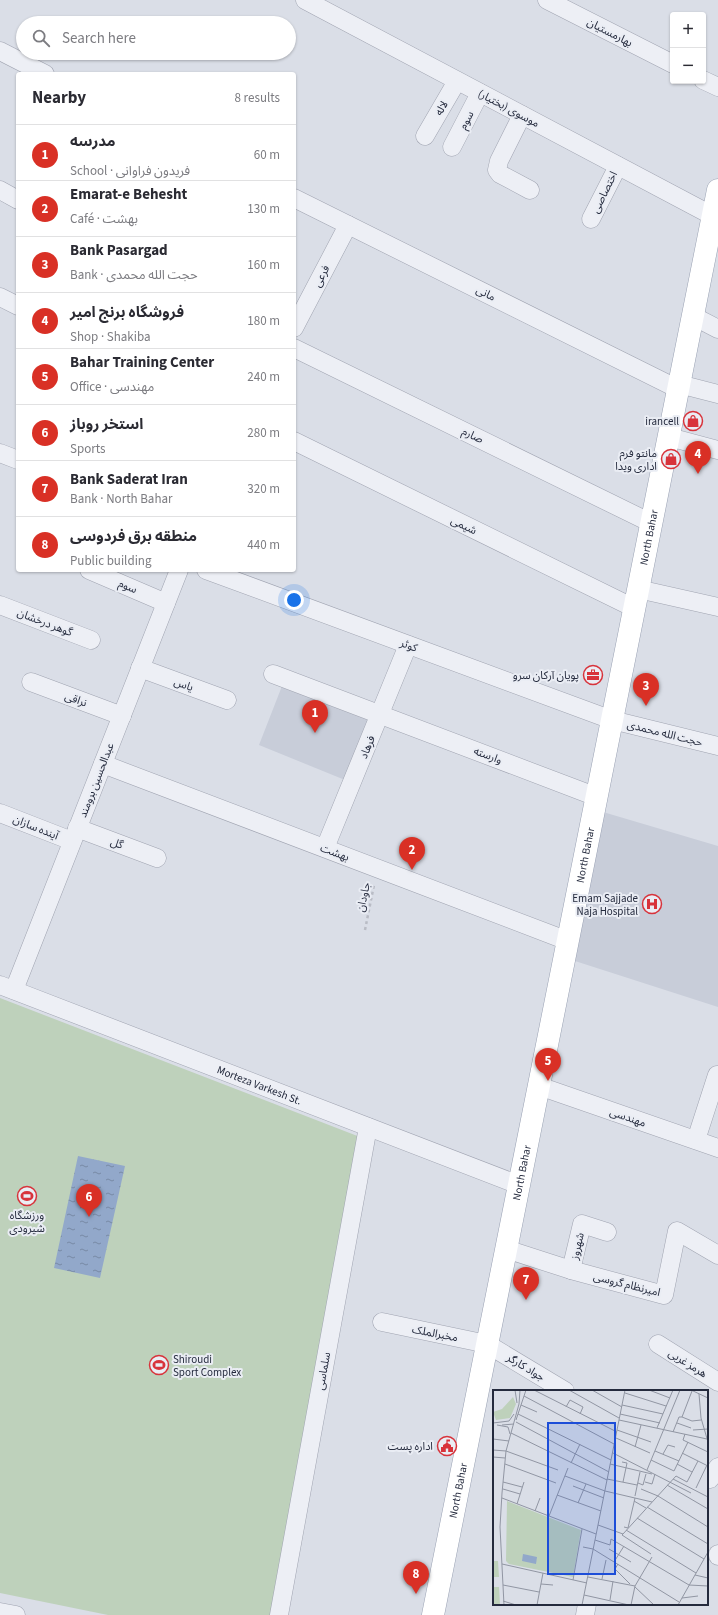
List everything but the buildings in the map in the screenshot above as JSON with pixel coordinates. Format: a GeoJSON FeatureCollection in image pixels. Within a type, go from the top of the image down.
{"type":"FeatureCollection","features":[{"type":"Feature","properties":{"kind":"main road","name":"North Bahar"},"geometry":{"type":"LineString","coordinates":[[433,1615],[718,190]]}},
{"type":"Feature","properties":{"kind":"street","name":"موسوی (بختیار)"},"geometry":{"type":"LineString","coordinates":[[305,0],[713,216]]}},
{"type":"Feature","properties":{"kind":"street","name":"بهارمستیان"},"geometry":{"type":"LineString","coordinates":[[547,0],[670,62]]}},
{"type":"Feature","properties":{"kind":"street"},"geometry":{"type":"LineString","coordinates":[[0,51],[16,59]]}},
{"type":"Feature","properties":{"kind":"street"},"geometry":{"type":"LineString","coordinates":[[18,60],[41,72]]}},
{"type":"Feature","properties":{"kind":"street","name":"لاله"},"geometry":{"type":"LineString","coordinates":[[425,136],[457,81]]}},
{"type":"Feature","properties":{"kind":"street"},"geometry":{"type":"LineString","coordinates":[[706,81],[718,87]]}},
{"type":"Feature","properties":{"kind":"street","name":"سوم"},"geometry":{"type":"LineString","coordinates":[[452,147],[480,93]]}},
{"type":"Feature","properties":{"kind":"street"},"geometry":{"type":"LineString","coordinates":[[522,115],[499,161],[497,170],[500,174],[530,190]]}},
{"type":"Feature","properties":{"kind":"street","name":"اختصاصی"},"geometry":{"type":"LineString","coordinates":[[591,219],[618,166]]}},
{"type":"Feature","properties":{"kind":"street"},"geometry":{"type":"LineString","coordinates":[[0,190],[16,199]]}},
{"type":"Feature","properties":{"kind":"street","name":"مانی"},"geometry":{"type":"LineString","coordinates":[[296,199],[679,386],[718,394]]}},
{"type":"Feature","properties":{"kind":"street","name":"فرعی"},"geometry":{"type":"LineString","coordinates":[[296,324],[348,224]]}},
{"type":"Feature","properties":{"kind":"street"},"geometry":{"type":"LineString","coordinates":[[0,297],[16,305]]}},
{"type":"Feature","properties":{"kind":"street"},"geometry":{"type":"LineString","coordinates":[[693,316],[718,329]]}},
{"type":"Feature","properties":{"kind":"street","name":"صارم"},"geometry":{"type":"LineString","coordinates":[[296,349],[651,523]]}},
{"type":"Feature","properties":{"kind":"street"},"geometry":{"type":"LineString","coordinates":[[669,437],[718,450]]}},
{"type":"Feature","properties":{"kind":"street","name":"شیمی"},"geometry":{"type":"LineString","coordinates":[[296,442],[636,599],[718,607]]}},
{"type":"Feature","properties":{"kind":"street"},"geometry":{"type":"LineString","coordinates":[[0,453],[16,459]]}},
{"type":"Feature","properties":{"kind":"street","name":"سوم"},"geometry":{"type":"LineString","coordinates":[[94,572],[166,603]]}},
{"type":"Feature","properties":{"kind":"street","name":"عبدالحسین برومند"},"geometry":{"type":"LineString","coordinates":[[7,987],[75,835],[178,572]]}},
{"type":"Feature","properties":{"kind":"street","name":"کوثر"},"geometry":{"type":"LineString","coordinates":[[211,572],[612,720]]}},
{"type":"Feature","properties":{"kind":"street","name":"گوهر درخشان"},"geometry":{"type":"LineString","coordinates":[[0,605],[90,640]]}},
{"type":"Feature","properties":{"kind":"street","name":"فرهاد"},"geometry":{"type":"LineString","coordinates":[[325,848],[408,645]]}},
{"type":"Feature","properties":{"kind":"street","name":"یاس"},"geometry":{"type":"LineString","coordinates":[[140,668],[227,700]]}},
{"type":"Feature","properties":{"kind":"street","name":"وارسته"},"geometry":{"type":"LineString","coordinates":[[273,674],[596,797]]}},
{"type":"Feature","properties":{"kind":"street","name":"نراقی"},"geometry":{"type":"LineString","coordinates":[[31,682],[122,716]]}},
{"type":"Feature","properties":{"kind":"street","name":"حجت الله محمدی"},"geometry":{"type":"LineString","coordinates":[[612,720],[718,746]]}},
{"type":"Feature","properties":{"kind":"street","name":"بهشت"},"geometry":{"type":"LineString","coordinates":[[103,764],[568,941]]}},
{"type":"Feature","properties":{"kind":"street","name":"آینده سازان"},"geometry":{"type":"LineString","coordinates":[[0,813],[75,835]]}},
{"type":"Feature","properties":{"kind":"street","name":"گل"},"geometry":{"type":"LineString","coordinates":[[75,835],[157,858]]}},
{"type":"Feature","properties":{"kind":"street","name":"Morteza Varkesh St."},"geometry":{"type":"LineString","coordinates":[[7,987],[519,1185]]}},
{"type":"Feature","properties":{"kind":"street"},"geometry":{"type":"LineString","coordinates":[[696,1140],[718,1076]]}},
{"type":"Feature","properties":{"kind":"street","name":"مهندسی"},"geometry":{"type":"LineString","coordinates":[[539,1086],[718,1148]]}},
{"type":"Feature","properties":{"kind":"street","name":"سلماسی"},"geometry":{"type":"LineString","coordinates":[[279,1615],[368,1127]]}},
{"type":"Feature","properties":{"kind":"street","name":"شهروز"},"geometry":{"type":"LineString","coordinates":[[571,1270],[582,1224],[607,1232]]}},
{"type":"Feature","properties":{"kind":"street","name":"امیرنظام گروسی"},"geometry":{"type":"LineString","coordinates":[[506,1249],[571,1270],[664,1295],[677,1231],[718,1255]]}},
{"type":"Feature","properties":{"kind":"street","name":"مخبرالملک"},"geometry":{"type":"LineString","coordinates":[[382,1322],[487,1344]]}},
{"type":"Feature","properties":{"kind":"street","name":"جواد کارگر"},"geometry":{"type":"LineString","coordinates":[[487,1344],[563,1390]]}},
{"type":"Feature","properties":{"kind":"street","name":"هرمز غربی"},"geometry":{"type":"LineString","coordinates":[[658,1344],[718,1382]]}},
{"type":"Feature","properties":{"kind":"street"},"geometry":{"type":"LineString","coordinates":[[585,1615],[587,1605]]}},
{"type":"Feature","properties":{"kind":"street"},"geometry":{"type":"LineString","coordinates":[[0,1612],[16,1615]]}},
{"type":"Feature","properties":{"kind":"path","name":"جاودان"},"geometry":{"type":"LineString","coordinates":[[364,930],[377,868]]}},
{"type":"Feature","properties":{"kind":"shaded area"},"geometry":{"type":"Polygon","coordinates":[[[282,686],[371,721],[345,780],[259,745],[282,686]]]}},
{"type":"Feature","properties":{"kind":"shaded area","name":"Emam Sajjade Naja Hospital"},"geometry":{"type":"Polygon","coordinates":[[[603,812],[718,846],[718,1007],[575,961],[603,812]]]}},
{"type":"Feature","properties":{"kind":"green space","name":"Shiroudi Sport Complex"},"geometry":{"type":"Polygon","coordinates":[[[0,998],[360,1137],[272,1615],[108,1615],[0,1593],[0,998]]]}},
{"type":"Feature","properties":{"kind":"water"},"geometry":{"type":"Polygon","coordinates":[[[78,1156],[125,1166],[100,1278],[54,1268],[78,1156]]]}},
{"type":"Feature","properties":{"kind":"place","name":"irancell"},"geometry":{"type":"Point","coordinates":[693,421]}},
{"type":"Feature","properties":{"kind":"place","name":"مانتو فرم اداری ویدا"},"geometry":{"type":"Point","coordinates":[671,459]}},
{"type":"Feature","properties":{"kind":"place","name":"فروشگاه برنج امیر"},"geometry":{"type":"Point","coordinates":[698,474]}},
{"type":"Feature","properties":{"kind":"place","name":"پویان آرکان سرو"},"geometry":{"type":"Point","coordinates":[593,675]}},
{"type":"Feature","properties":{"kind":"place","name":"Bank Pasargad"},"geometry":{"type":"Point","coordinates":[646,706]}},
{"type":"Feature","properties":{"kind":"place","name":"مدرسه"},"geometry":{"type":"Point","coordinates":[315,733]}},
{"type":"Feature","properties":{"kind":"place","name":"Emarat-e Behesht"},"geometry":{"type":"Point","coordinates":[412,870]}},
{"type":"Feature","properties":{"kind":"place","name":"Emam Sajjade Naja Hospital"},"geometry":{"type":"Point","coordinates":[652,904]}},
{"type":"Feature","properties":{"kind":"place","name":"Bahar Training Center"},"geometry":{"type":"Point","coordinates":[548,1081]}},
{"type":"Feature","properties":{"kind":"place","name":"ورزشگاه شیرودی"},"geometry":{"type":"Point","coordinates":[27,1196]}},
{"type":"Feature","properties":{"kind":"place","name":"استخر روباز"},"geometry":{"type":"Point","coordinates":[89,1217]}},
{"type":"Feature","properties":{"kind":"place","name":"Bank Saderat Iran"},"geometry":{"type":"Point","coordinates":[526,1300]}},
{"type":"Feature","properties":{"kind":"place","name":"Shiroudi Sport Complex"},"geometry":{"type":"Point","coordinates":[159,1365]}},
{"type":"Feature","properties":{"kind":"place","name":"اداره پست"},"geometry":{"type":"Point","coordinates":[447,1446]}},
{"type":"Feature","properties":{"kind":"place","name":"منطقه برق فردوسی"},"geometry":{"type":"Point","coordinates":[416,1594]}}]}
